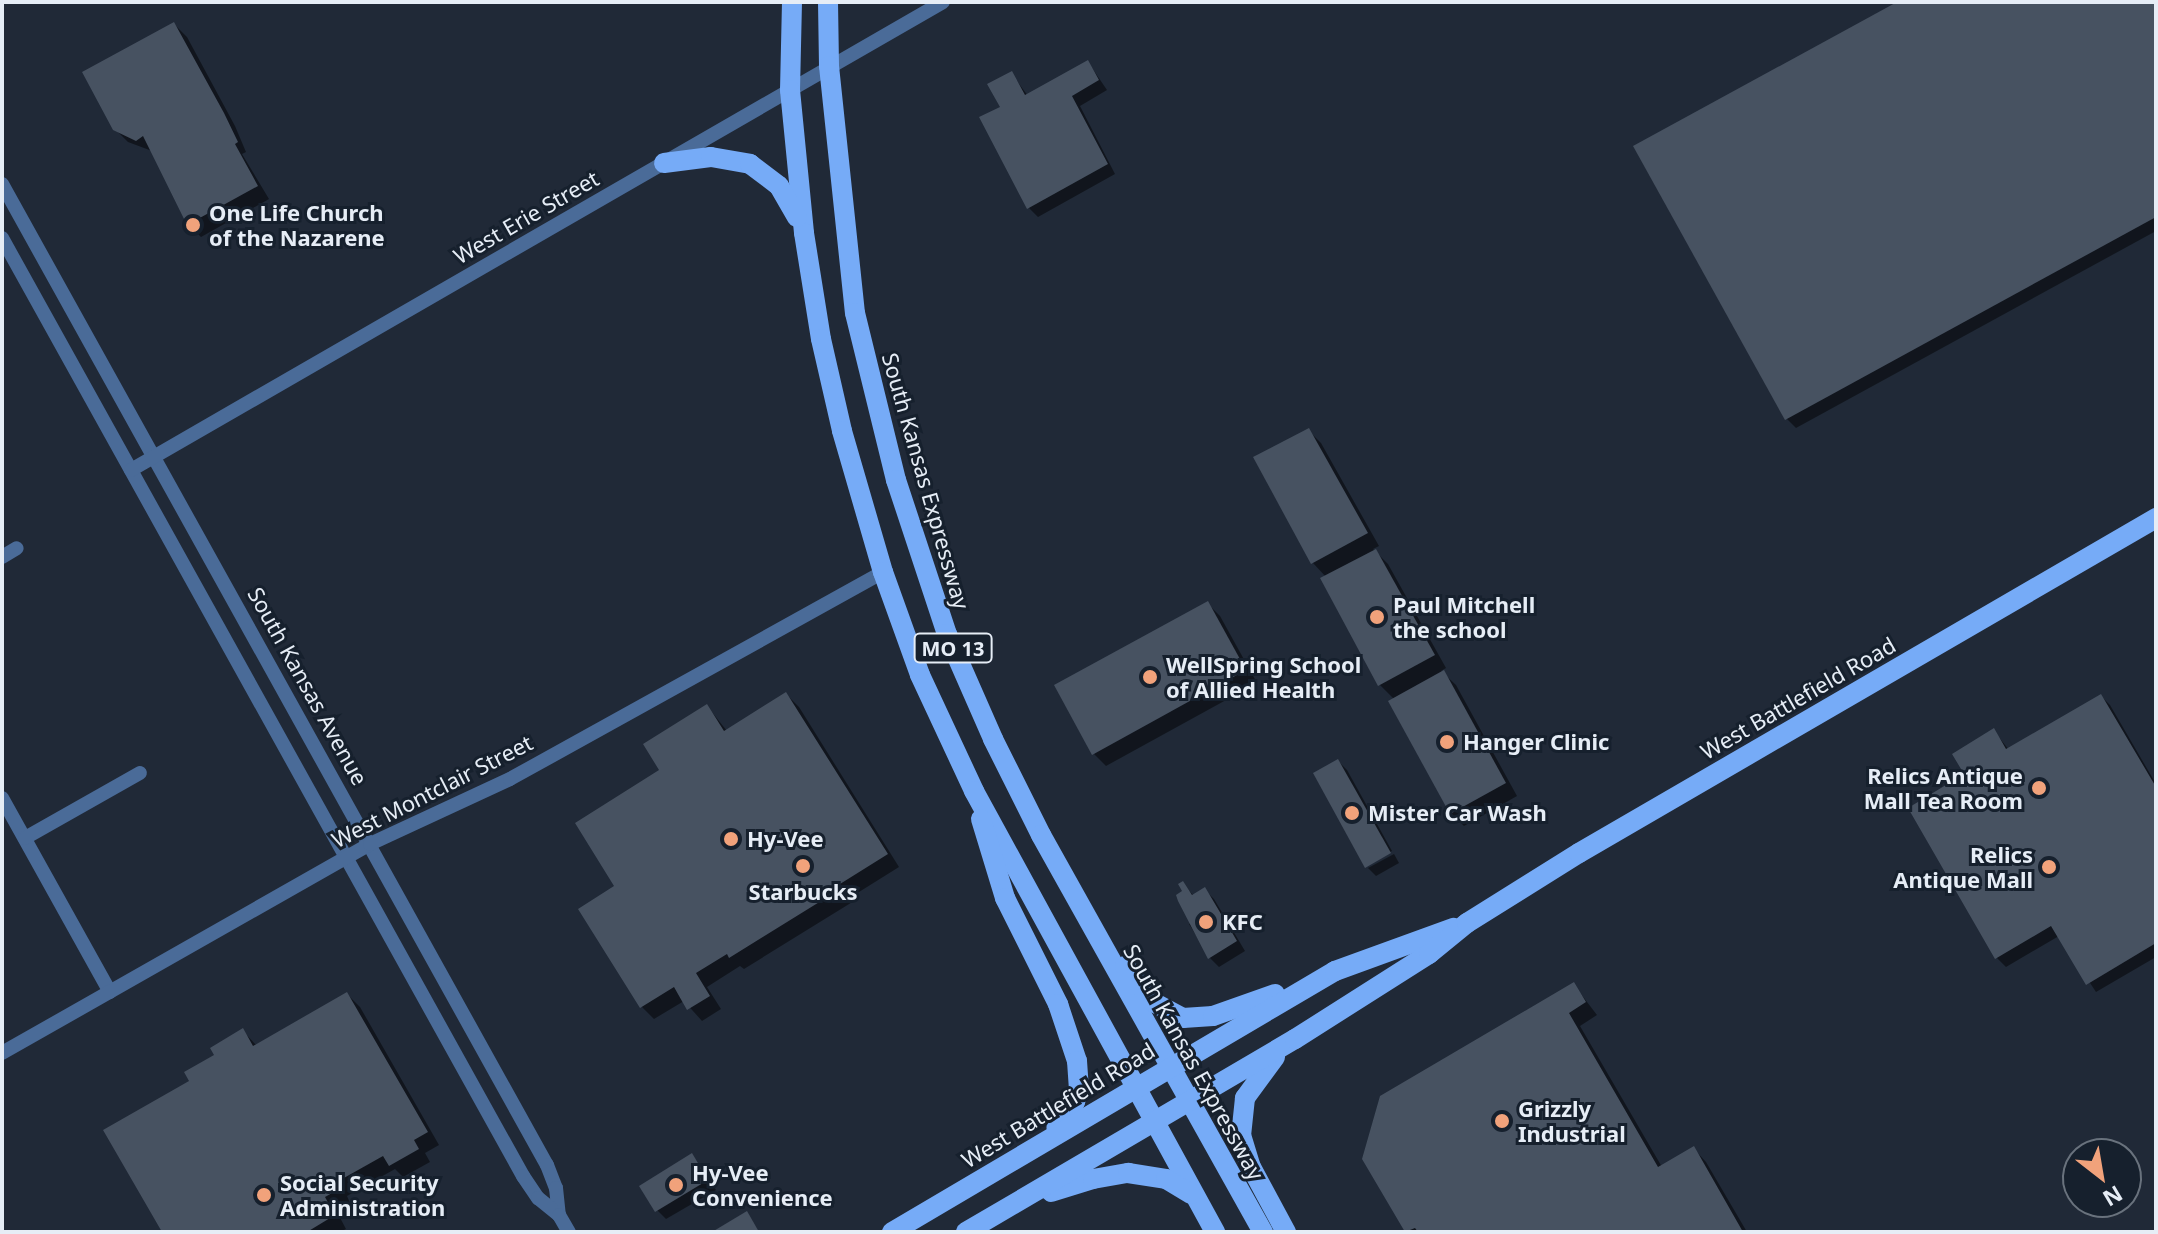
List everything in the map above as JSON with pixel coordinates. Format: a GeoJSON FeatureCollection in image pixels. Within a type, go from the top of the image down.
{"type":"FeatureCollection","features":[{"type":"Feature","properties":{"kind":"main road","name":"MO 13"},"geometry":{"type":"LineString","coordinates":[[792,2],[790,90],[804,233],[821,339],[842,431],[883,572],[920,675],[974,791],[1133,1088],[1215,1232]]}},
{"type":"Feature","properties":{"kind":"main road","name":"South Kansas Expressway"},"geometry":{"type":"LineString","coordinates":[[828,2],[829,66],[855,313],[892,465],[947,634],[993,739],[1041,835],[1168,1068],[1263,1232]]}},
{"type":"Feature","properties":{"kind":"main road"},"geometry":{"type":"LineString","coordinates":[[664,163],[724,158],[761,169],[787,197],[804,233]]}},
{"type":"Feature","properties":{"kind":"main road","name":"West Battlefield Road"},"geometry":{"type":"LineString","coordinates":[[969,1231],[1295,1039],[1429,954],[1467,923],[1593,845],[2154,525]]}},
{"type":"Feature","properties":{"kind":"main road"},"geometry":{"type":"LineString","coordinates":[[974,791],[1000,884],[1058,1004],[1077,1061],[1079,1090],[1075,1102],[1038,1144]]}},
{"type":"Feature","properties":{"kind":"main road"},"geometry":{"type":"LineString","coordinates":[[1041,835],[1132,977],[1153,1002],[1173,1015],[1197,1019],[1213,1016],[1335,971]]}},
{"type":"Feature","properties":{"kind":"main road","name":"West Battlefield Road"},"geometry":{"type":"LineString","coordinates":[[892,1232],[1335,971],[1467,923]]}},
{"type":"Feature","properties":{"kind":"main road"},"geometry":{"type":"LineString","coordinates":[[1286,1232],[1251,1167],[1241,1122],[1251,1087],[1295,1039]]}},
{"type":"Feature","properties":{"kind":"main road"},"geometry":{"type":"LineString","coordinates":[[969,1231],[1052,1191],[1112,1175],[1155,1175],[1175,1183],[1195,1197]]}},
{"type":"Feature","properties":{"kind":"street","name":"West Erie Street"},"geometry":{"type":"LineString","coordinates":[[131,470],[943,2]]}},
{"type":"Feature","properties":{"kind":"street","name":"South Kansas Avenue"},"geometry":{"type":"LineString","coordinates":[[2,184],[547,1165],[556,1188],[559,1215]]}},
{"type":"Feature","properties":{"kind":"street","name":"South Kansas Avenue"},"geometry":{"type":"LineString","coordinates":[[2,238],[523,1176],[538,1198],[559,1215],[569,1232]]}},
{"type":"Feature","properties":{"kind":"street"},"geometry":{"type":"LineString","coordinates":[[2,557],[17,548]]}},
{"type":"Feature","properties":{"kind":"street","name":"West Montclair Street"},"geometry":{"type":"LineString","coordinates":[[2,1053],[370,844],[510,779],[883,572]]}},
{"type":"Feature","properties":{"kind":"street"},"geometry":{"type":"LineString","coordinates":[[25,838],[140,773]]}},
{"type":"Feature","properties":{"kind":"street"},"geometry":{"type":"LineString","coordinates":[[2,798],[110,992]]}},
{"type":"Feature","properties":{"kind":"building"},"geometry":{"type":"Polygon","coordinates":[[[1897,2],[2156,2],[2156,217],[1785,420],[1633,146],[1897,2]]]}},
{"type":"Feature","properties":{"kind":"building"},"geometry":{"type":"Polygon","coordinates":[[[174,22],[224,113],[238,142],[235,144],[258,186],[187,225],[143,136],[136,141],[113,130],[82,72],[174,22]]]}},
{"type":"Feature","properties":{"kind":"building"},"geometry":{"type":"Polygon","coordinates":[[[1088,60],[1099,80],[1072,96],[1108,164],[1027,209],[979,117],[1000,107],[987,84],[1012,71],[1025,95],[1088,60]]]}},
{"type":"Feature","properties":{"kind":"building"},"geometry":{"type":"Polygon","coordinates":[[[1309,428],[1368,533],[1311,564],[1253,457],[1309,428]]]}},
{"type":"Feature","properties":{"kind":"building","name":"Paul Mitchell the school"},"geometry":{"type":"Polygon","coordinates":[[[1376,549],[1435,655],[1378,686],[1320,578],[1376,549]]]}},
{"type":"Feature","properties":{"kind":"building","name":"WellSpring School of Allied Health"},"geometry":{"type":"Polygon","coordinates":[[[1208,601],[1246,670],[1092,755],[1054,685],[1208,601]]]}},
{"type":"Feature","properties":{"kind":"building","name":"Hanger Clinic"},"geometry":{"type":"Polygon","coordinates":[[[1444,670],[1506,783],[1450,814],[1388,701],[1444,670]]]}},
{"type":"Feature","properties":{"kind":"building","name":"Hy-Vee"},"geometry":{"type":"Polygon","coordinates":[[[786,692],[888,854],[840,884],[842,888],[729,958],[727,954],[696,973],[710,996],[687,1010],[674,987],[640,1008],[578,909],[614,886],[575,823],[659,770],[643,744],[707,704],[724,731],[786,692]]]}},
{"type":"Feature","properties":{"kind":"building","name":"Relics Antique Mall"},"geometry":{"type":"Polygon","coordinates":[[[2101,694],[2156,787],[2156,943],[2086,985],[2051,926],[1995,959],[1908,808],[1964,774],[1952,754],[1994,728],[2006,749],[2101,694]]]}},
{"type":"Feature","properties":{"kind":"building","name":"Mister Car Wash"},"geometry":{"type":"Polygon","coordinates":[[[1338,759],[1391,853],[1365,868],[1313,773],[1338,759]]]}},
{"type":"Feature","properties":{"kind":"building"},"geometry":{"type":"Polygon","coordinates":[[[1183,881],[1192,895],[1205,887],[1237,941],[1208,959],[1176,895],[1182,891],[1178,884],[1183,881]]]}},
{"type":"Feature","properties":{"kind":"building","name":"Grizzly Industrial"},"geometry":{"type":"Polygon","coordinates":[[[1574,982],[1586,1002],[1569,1013],[1658,1167],[1694,1146],[1743,1232],[1418,1232],[1415,1228],[1405,1232],[1362,1159],[1380,1096],[1574,982]]]}},
{"type":"Feature","properties":{"kind":"building"},"geometry":{"type":"Polygon","coordinates":[[[347,992],[428,1132],[414,1140],[419,1149],[389,1166],[383,1156],[335,1183],[339,1189],[325,1197],[335,1215],[307,1232],[162,1232],[103,1130],[189,1081],[184,1072],[214,1055],[210,1048],[243,1028],[253,1046],[347,992]]]}},
{"type":"Feature","properties":{"kind":"building"},"geometry":{"type":"Polygon","coordinates":[[[692,1153],[708,1180],[655,1212],[639,1186],[692,1153]]]}},
{"type":"Feature","properties":{"kind":"building"},"geometry":{"type":"Polygon","coordinates":[[[747,1211],[759,1232],[712,1232],[747,1211]]]}},
{"type":"Feature","properties":{"kind":"place","name":"One Life Church of the Nazarene"},"geometry":{"type":"Point","coordinates":[193,225]}},
{"type":"Feature","properties":{"kind":"place","name":"Paul Mitchell the school"},"geometry":{"type":"Point","coordinates":[1377,617]}},
{"type":"Feature","properties":{"kind":"place","name":"WellSpring School of Allied Health"},"geometry":{"type":"Point","coordinates":[1150,677]}},
{"type":"Feature","properties":{"kind":"place","name":"Hanger Clinic"},"geometry":{"type":"Point","coordinates":[1447,742]}},
{"type":"Feature","properties":{"kind":"place","name":"Relics Antique Mall Tea Room"},"geometry":{"type":"Point","coordinates":[2039,788]}},
{"type":"Feature","properties":{"kind":"place","name":"Mister Car Wash"},"geometry":{"type":"Point","coordinates":[1352,813]}},
{"type":"Feature","properties":{"kind":"place","name":"Hy-Vee"},"geometry":{"type":"Point","coordinates":[731,839]}},
{"type":"Feature","properties":{"kind":"place","name":"Starbucks"},"geometry":{"type":"Point","coordinates":[803,866]}},
{"type":"Feature","properties":{"kind":"place","name":"Relics Antique Mall"},"geometry":{"type":"Point","coordinates":[2049,867]}},
{"type":"Feature","properties":{"kind":"place","name":"KFC"},"geometry":{"type":"Point","coordinates":[1206,922]}},
{"type":"Feature","properties":{"kind":"place","name":"Grizzly Industrial"},"geometry":{"type":"Point","coordinates":[1502,1121]}},
{"type":"Feature","properties":{"kind":"place","name":"Hy-Vee Convenience"},"geometry":{"type":"Point","coordinates":[676,1185]}},
{"type":"Feature","properties":{"kind":"place","name":"Social Security Administration"},"geometry":{"type":"Point","coordinates":[264,1195]}}]}
